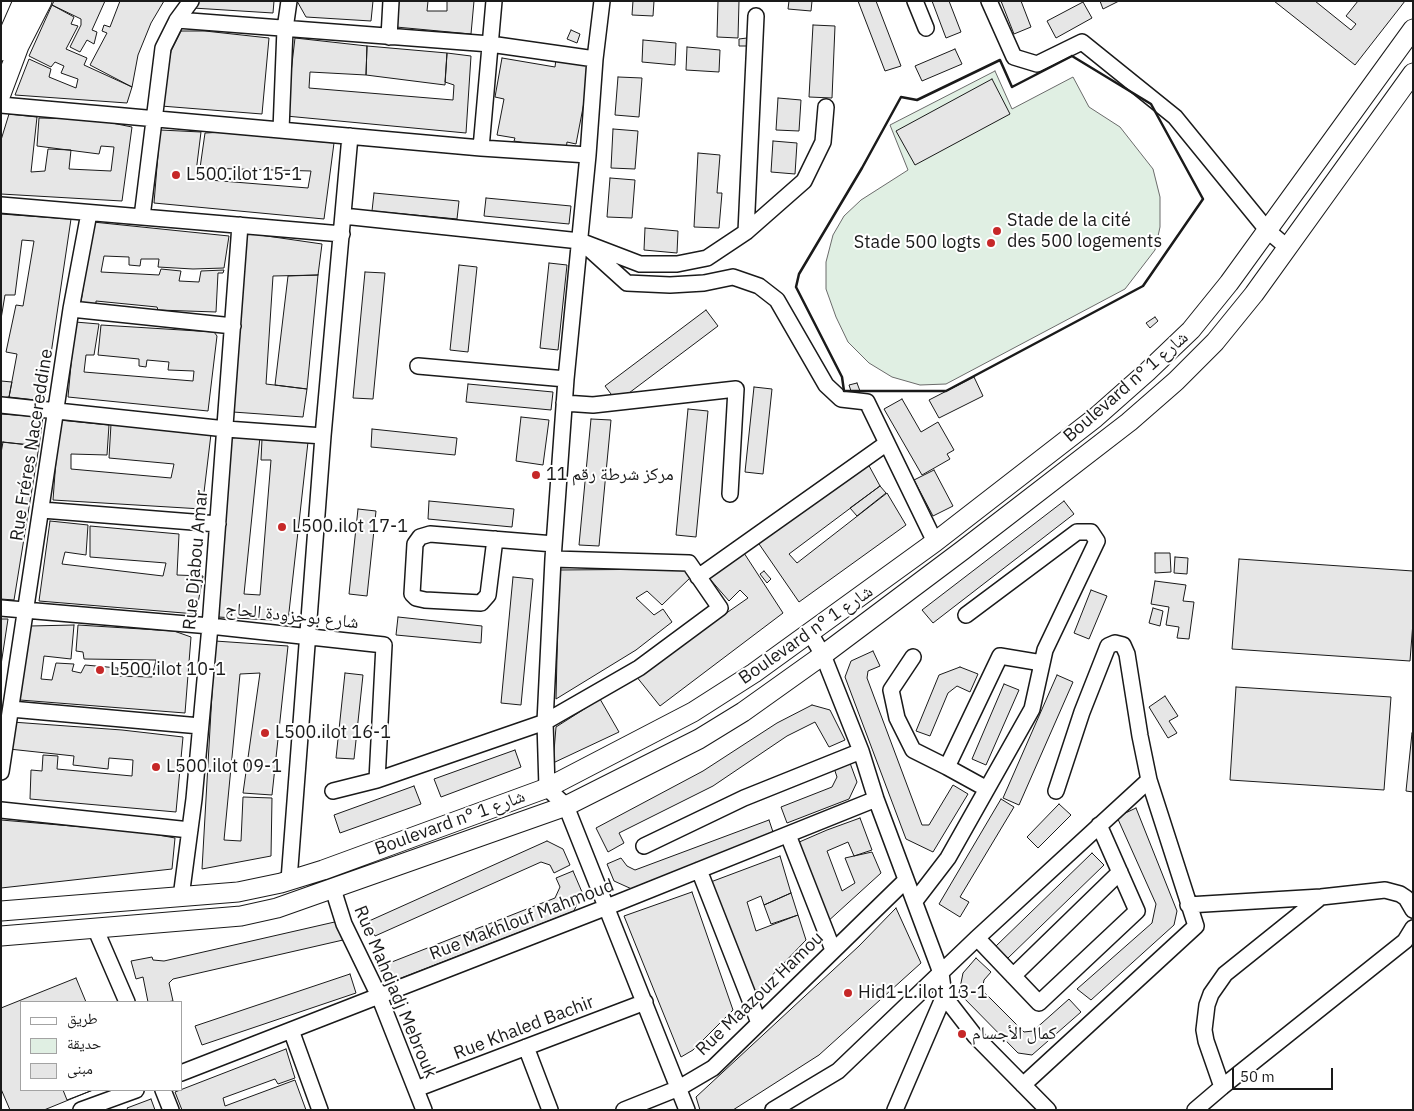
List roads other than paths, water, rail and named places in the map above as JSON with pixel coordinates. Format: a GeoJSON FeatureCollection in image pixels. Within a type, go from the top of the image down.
{"type":"FeatureCollection","features":[{"type":"Feature","properties":{"kind":"main road"},"geometry":{"type":"LineString","coordinates":[[1,51],[23,1]]}},
{"type":"Feature","properties":{"kind":"main road"},"geometry":{"type":"LineString","coordinates":[[1,94],[19,46],[42,1]]}},
{"type":"Feature","properties":{"kind":"main road","name":"Boulevard n° شارع 1"},"geometry":{"type":"LineString","coordinates":[[1,910],[238,892],[289,880],[546,788],[693,712],[754,673],[935,542],[1095,418],[1147,372],[1191,330],[1268,232],[1413,29]]}},
{"type":"Feature","properties":{"kind":"main road","name":"Boulevard n° شارع 1"},"geometry":{"type":"LineString","coordinates":[[1,936],[242,916],[277,908],[566,806],[699,739],[743,712],[823,655],[963,550],[1136,416],[1176,381],[1215,342],[1254,294],[1413,73]]}},
{"type":"Feature","properties":{"kind":"street"},"geometry":{"type":"LineString","coordinates":[[142,217],[163,48],[191,1]]}},
{"type":"Feature","properties":{"kind":"street"},"geometry":{"type":"LineString","coordinates":[[281,130],[285,29],[289,1]]}},
{"type":"Feature","properties":{"kind":"street"},"geometry":{"type":"LineString","coordinates":[[389,37],[391,1]]}},
{"type":"Feature","properties":{"kind":"street"},"geometry":{"type":"LineString","coordinates":[[481,148],[494,1]]}},
{"type":"Feature","properties":{"kind":"street"},"geometry":{"type":"LineString","coordinates":[[602,1],[595,59],[588,155],[564,403],[545,722],[546,788],[566,806],[687,1110]]}},
{"type":"Feature","properties":{"kind":"street"},"geometry":{"type":"LineString","coordinates":[[915,1],[926,28]]}},
{"type":"Feature","properties":{"kind":"street"},"geometry":{"type":"LineString","coordinates":[[989,1],[1014,58],[1038,64],[1082,42],[1175,117],[1268,232],[1288,248]]}},
{"type":"Feature","properties":{"kind":"street"},"geometry":{"type":"LineString","coordinates":[[746,232],[756,16]]}},
{"type":"Feature","properties":{"kind":"street"},"geometry":{"type":"LineString","coordinates":[[178,20],[490,44],[595,59]]}},
{"type":"Feature","properties":{"kind":"street"},"geometry":{"type":"LineString","coordinates":[[1,105],[481,148],[588,155]]}},
{"type":"Feature","properties":{"kind":"street"},"geometry":{"type":"LineString","coordinates":[[343,216],[580,241],[640,264],[677,264],[707,258],[746,232],[804,181],[823,142],[826,107]]}},
{"type":"Feature","properties":{"kind":"street"},"geometry":{"type":"LineString","coordinates":[[289,880],[350,136]]}},
{"type":"Feature","properties":{"kind":"street"},"geometry":{"type":"LineString","coordinates":[[1,205],[342,234]]}},
{"type":"Feature","properties":{"kind":"street","name":"Rue Fréres Nacereddine"},"geometry":{"type":"LineString","coordinates":[[1,772],[71,309],[89,212]]}},
{"type":"Feature","properties":{"kind":"street","name":"Rue Djabou Amar"},"geometry":{"type":"LineString","coordinates":[[181,897],[190,830],[210,626],[240,225]]}},
{"type":"Feature","properties":{"kind":"street"},"geometry":{"type":"LineString","coordinates":[[580,241],[627,283],[670,285],[704,283],[733,277],[759,286],[778,300],[826,384],[841,399],[866,402],[935,542]]}},
{"type":"Feature","properties":{"kind":"street"},"geometry":{"type":"LineString","coordinates":[[71,309],[233,326]]}},
{"type":"Feature","properties":{"kind":"street"},"geometry":{"type":"LineString","coordinates":[[418,366],[566,379]]}},
{"type":"Feature","properties":{"kind":"street"},"geometry":{"type":"LineString","coordinates":[[564,403],[593,405],[736,389],[730,494]]}},
{"type":"Feature","properties":{"kind":"street"},"geometry":{"type":"LineString","coordinates":[[1,405],[226,429],[324,436]]}},
{"type":"Feature","properties":{"kind":"street"},"geometry":{"type":"LineString","coordinates":[[698,577],[886,443]]}},
{"type":"Feature","properties":{"kind":"street"},"geometry":{"type":"LineString","coordinates":[[42,510],[218,524]]}},
{"type":"Feature","properties":{"kind":"street"},"geometry":{"type":"LineString","coordinates":[[915,901],[948,858],[1032,709],[1045,650],[1097,541],[1091,532],[1077,532],[966,615]]}},
{"type":"Feature","properties":{"kind":"street"},"geometry":{"type":"LineString","coordinates":[[333,791],[377,780],[545,722],[639,668],[720,608],[689,564],[554,552],[495,540],[430,534],[420,537],[415,544],[412,594],[416,598],[425,600],[481,603],[488,595],[495,540]]}},
{"type":"Feature","properties":{"kind":"street","name":"شارع بوحزودة الحاج"},"geometry":{"type":"LineString","coordinates":[[1,608],[210,626],[384,645],[377,780]]}},
{"type":"Feature","properties":{"kind":"street"},"geometry":{"type":"LineString","coordinates":[[810,633],[823,655],[861,751],[876,799],[941,973],[944,996],[975,1036],[1048,1110]]}},
{"type":"Feature","properties":{"kind":"street"},"geometry":{"type":"LineString","coordinates":[[1023,1085],[1196,926],[1148,780],[1127,654],[1123,645],[1115,643],[1108,646],[1085,704],[1056,791]]}},
{"type":"Feature","properties":{"kind":"street"},"geometry":{"type":"LineString","coordinates":[[947,767],[1000,656],[1042,663]]}},
{"type":"Feature","properties":{"kind":"street"},"geometry":{"type":"LineString","coordinates":[[913,657],[891,690],[897,718],[913,750],[987,789]]}},
{"type":"Feature","properties":{"kind":"street"},"geometry":{"type":"LineString","coordinates":[[11,710],[200,726]]}},
{"type":"Feature","properties":{"kind":"street"},"geometry":{"type":"LineString","coordinates":[[644,846],[744,798],[861,751]]}},
{"type":"Feature","properties":{"kind":"street"},"geometry":{"type":"LineString","coordinates":[[773,1110],[838,1071],[977,938],[1148,780]]}},
{"type":"Feature","properties":{"kind":"street","name":"Rue Makhlouf Mahmoud"},"geometry":{"type":"LineString","coordinates":[[182,1073],[788,836],[876,799]]}},
{"type":"Feature","properties":{"kind":"street"},"geometry":{"type":"LineString","coordinates":[[1,810],[190,830]]}},
{"type":"Feature","properties":{"kind":"street"},"geometry":{"type":"LineString","coordinates":[[977,938],[1039,1003],[1137,911],[1099,825]]}},
{"type":"Feature","properties":{"kind":"street"},"geometry":{"type":"LineString","coordinates":[[788,836],[834,950]]}},
{"type":"Feature","properties":{"kind":"street"},"geometry":{"type":"LineString","coordinates":[[699,870],[759,1024]]}},
{"type":"Feature","properties":{"kind":"street"},"geometry":{"type":"LineString","coordinates":[[1013,976],[1120,872]]}},
{"type":"Feature","properties":{"kind":"street","name":"Rue Maazouz Hamou"},"geometry":{"type":"LineString","coordinates":[[624,1110],[679,1088],[713,1068],[906,880]]}},
{"type":"Feature","properties":{"kind":"street","name":"Rue Mahdjadj Mebrouk"},"geometry":{"type":"LineString","coordinates":[[333,888],[344,924],[379,996],[424,1110]]}},
{"type":"Feature","properties":{"kind":"street"},"geometry":{"type":"LineString","coordinates":[[1188,905],[1322,897],[1385,890],[1393,891],[1406,898],[1413,910]]}},
{"type":"Feature","properties":{"kind":"street"},"geometry":{"type":"LineString","coordinates":[[1222,1087],[1206,1042],[1204,1030],[1204,1017],[1211,994],[1225,974],[1322,897]]}},
{"type":"Feature","properties":{"kind":"street"},"geometry":{"type":"LineString","coordinates":[[95,928],[126,1001]]}},
{"type":"Feature","properties":{"kind":"street"},"geometry":{"type":"LineString","coordinates":[[1196,1110],[1222,1087],[1405,941],[1413,928]]}},
{"type":"Feature","properties":{"kind":"street"},"geometry":{"type":"LineString","coordinates":[[895,1110],[944,996]]}},
{"type":"Feature","properties":{"kind":"street","name":"Rue Khaled Bachir"},"geometry":{"type":"LineString","coordinates":[[416,1090],[645,1002]]}},
{"type":"Feature","properties":{"kind":"street"},"geometry":{"type":"LineString","coordinates":[[291,1030],[320,1110]]}},
{"type":"Feature","properties":{"kind":"street"},"geometry":{"type":"LineString","coordinates":[[526,1047],[550,1110]]}},
{"type":"Feature","properties":{"kind":"street"},"geometry":{"type":"LineString","coordinates":[[81,1110],[133,1091]]}},
{"type":"Feature","properties":{"kind":"street"},"geometry":{"type":"LineString","coordinates":[[163,1091],[171,1110]]}},
{"type":"Feature","properties":{"kind":"place","name":"L500.ilot 15-1"},"geometry":{"type":"Point","coordinates":[176,175]}},
{"type":"Feature","properties":{"kind":"place","name":"Stade de la cité des 500 logements"},"geometry":{"type":"Point","coordinates":[997,231]}},
{"type":"Feature","properties":{"kind":"place","name":"Stade 500 logts"},"geometry":{"type":"Point","coordinates":[991,243]}},
{"type":"Feature","properties":{"kind":"place","name":"مركز شرطة رقم 11"},"geometry":{"type":"Point","coordinates":[536,475]}},
{"type":"Feature","properties":{"kind":"place","name":"L500.ilot 17-1"},"geometry":{"type":"Point","coordinates":[282,527]}},
{"type":"Feature","properties":{"kind":"place","name":"L500.ilot 10-1"},"geometry":{"type":"Point","coordinates":[100,670]}},
{"type":"Feature","properties":{"kind":"place","name":"L500.ilot 16-1"},"geometry":{"type":"Point","coordinates":[265,733]}},
{"type":"Feature","properties":{"kind":"place","name":"L500.ilot 09-1"},"geometry":{"type":"Point","coordinates":[156,767]}},
{"type":"Feature","properties":{"kind":"place","name":"Hid1-L.ilot 13-1"},"geometry":{"type":"Point","coordinates":[848,993]}},
{"type":"Feature","properties":{"kind":"place","name":"كمال الأجسام"},"geometry":{"type":"Point","coordinates":[962,1034]}}]}
